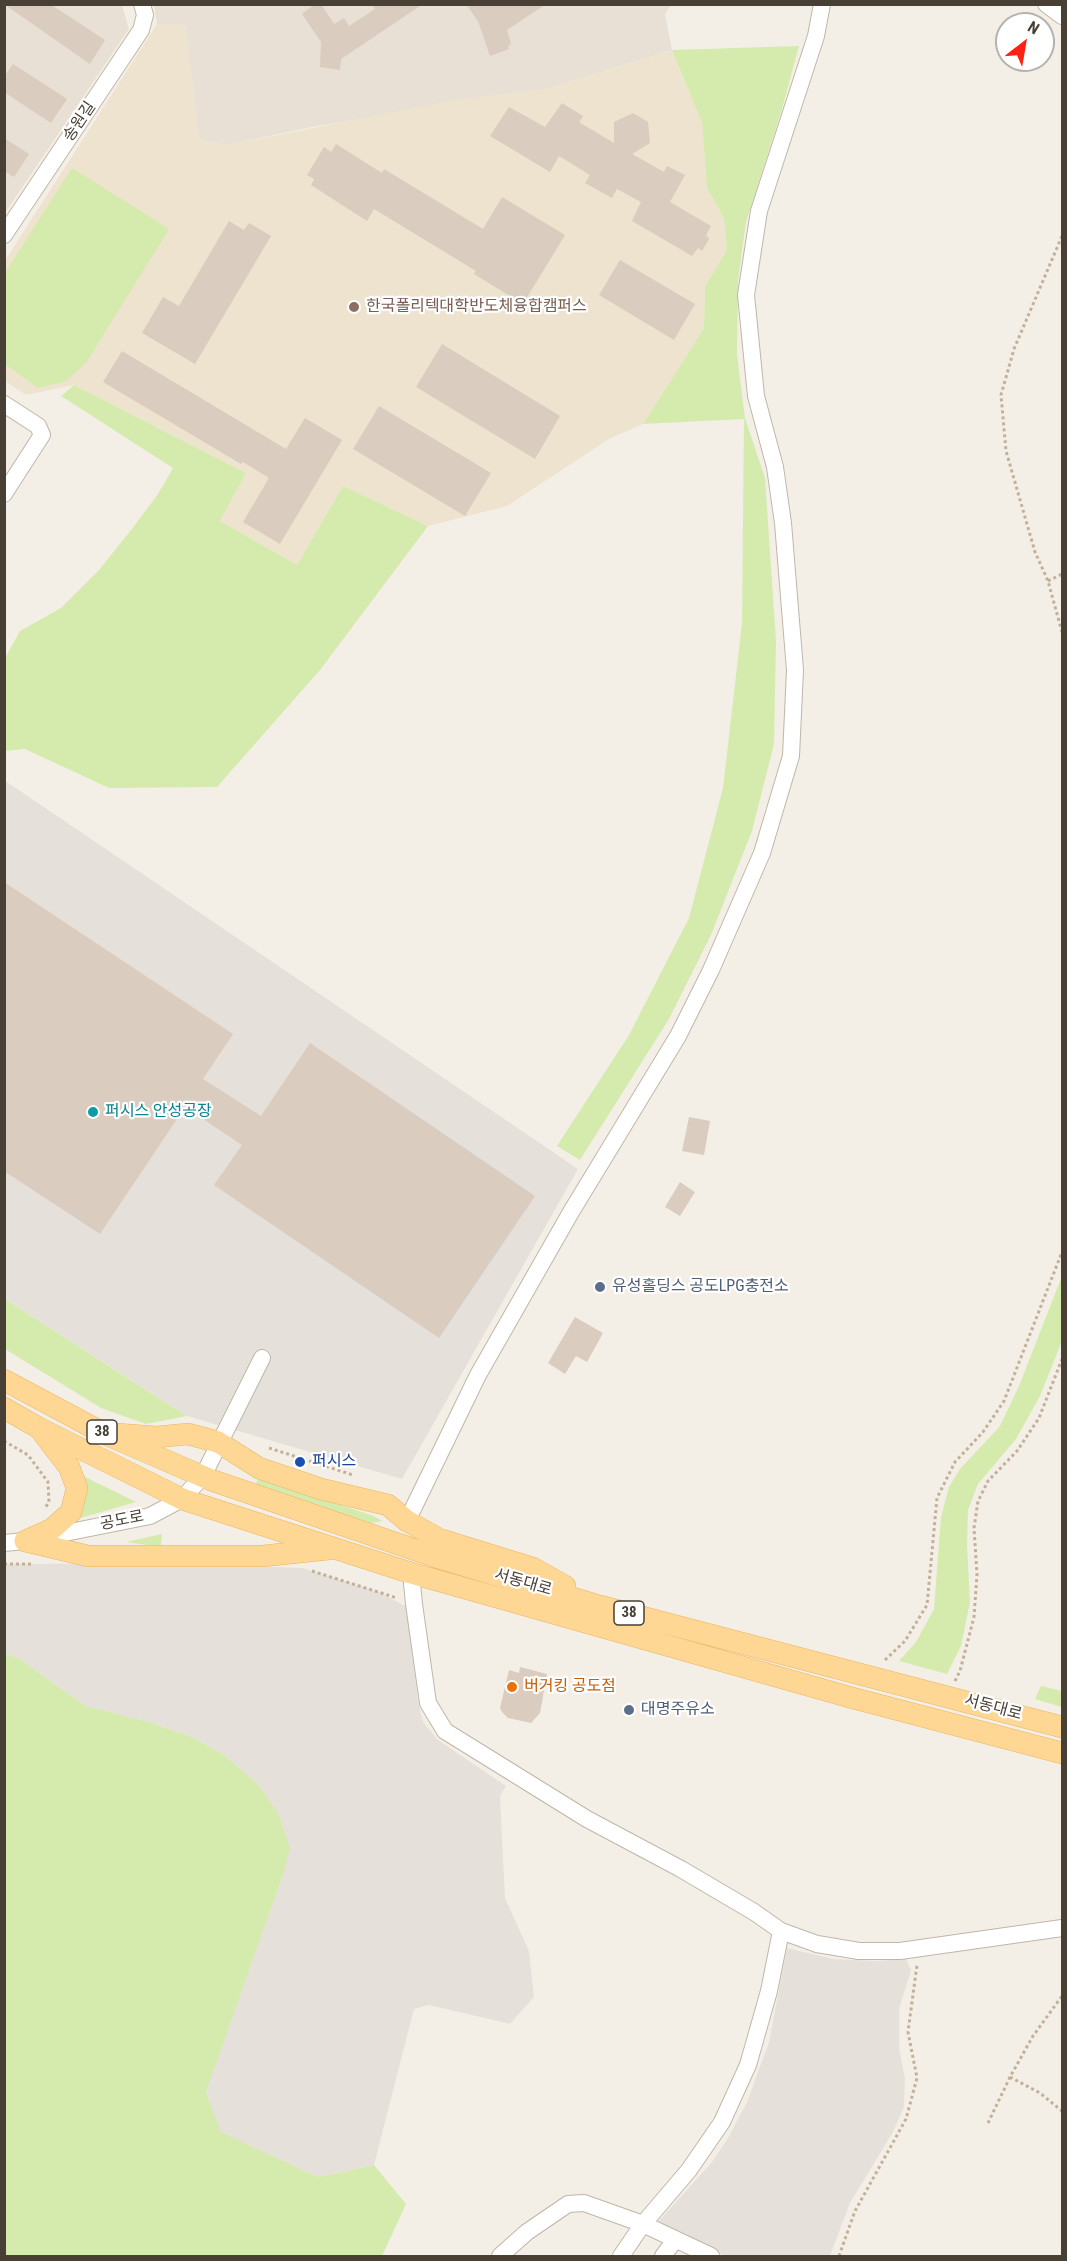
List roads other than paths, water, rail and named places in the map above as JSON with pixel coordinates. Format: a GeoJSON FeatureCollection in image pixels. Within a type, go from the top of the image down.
{"type":"FeatureCollection","features":[{"type":"Feature","properties":{"kind":"main road","name":"서동대로"},"geometry":{"type":"LineString","coordinates":[[4,1380],[105,1434],[202,1476],[442,1559],[600,1606],[1062,1727]]}},
{"type":"Feature","properties":{"kind":"main road","name":"서동대로"},"geometry":{"type":"LineString","coordinates":[[4,1408],[39,1428],[182,1499],[411,1573],[849,1697],[1062,1753]]}},
{"type":"Feature","properties":{"kind":"main road"},"geometry":{"type":"LineString","coordinates":[[15,1542],[51,1529],[71,1512],[77,1488],[69,1467],[39,1428]]}},
{"type":"Feature","properties":{"kind":"main road"},"geometry":{"type":"LineString","coordinates":[[105,1434],[156,1437],[188,1434],[218,1442],[259,1468],[321,1489],[388,1505],[406,1521],[439,1539],[533,1568],[600,1606]]}},
{"type":"Feature","properties":{"kind":"main road"},"geometry":{"type":"LineString","coordinates":[[15,1542],[88,1556],[263,1556],[336,1548]]}},
{"type":"Feature","properties":{"kind":"street","name":"송원길"},"geometry":{"type":"LineString","coordinates":[[4,235],[141,30],[145,15],[142,4]]}},
{"type":"Feature","properties":{"kind":"street"},"geometry":{"type":"LineString","coordinates":[[406,1521],[478,1375],[571,1212],[678,1036],[697,999],[762,853],[791,756],[795,669],[783,523],[776,467],[756,396],[746,295],[759,211],[816,36],[822,4]]}},
{"type":"Feature","properties":{"kind":"street"},"geometry":{"type":"LineString","coordinates":[[1046,4],[1062,16]]}},
{"type":"Feature","properties":{"kind":"street"},"geometry":{"type":"LineString","coordinates":[[4,404],[38,426],[42,435],[4,494]]}},
{"type":"Feature","properties":{"kind":"street","name":"공도로"},"geometry":{"type":"LineString","coordinates":[[15,1542],[150,1516],[182,1499],[202,1476],[262,1358]]}},
{"type":"Feature","properties":{"kind":"street"},"geometry":{"type":"LineString","coordinates":[[411,1573],[428,1703],[445,1731],[587,1819],[681,1869],[754,1912],[781,1931],[817,1944],[859,1951],[900,1951],[1062,1928]]}},
{"type":"Feature","properties":{"kind":"street"},"geometry":{"type":"LineString","coordinates":[[621,2256],[643,2224],[689,2170],[722,2122],[748,2065],[769,1991],[781,1931]]}},
{"type":"Feature","properties":{"kind":"street"},"geometry":{"type":"LineString","coordinates":[[500,2256],[527,2232],[568,2204],[584,2203],[643,2224],[711,2256]]}},
{"type":"Feature","properties":{"kind":"street"},"geometry":{"type":"LineString","coordinates":[[663,2256],[675,2240]]}},
{"type":"Feature","properties":{"kind":"place","name":"한국폴리텍대학반도체융합캠퍼스"},"geometry":{"type":"Point","coordinates":[354,307]}},
{"type":"Feature","properties":{"kind":"place","name":"퍼시스 안성공장"},"geometry":{"type":"Point","coordinates":[93,1112]}},
{"type":"Feature","properties":{"kind":"place","name":"유성홀딩스 공도LPG충전소"},"geometry":{"type":"Point","coordinates":[600,1287]}},
{"type":"Feature","properties":{"kind":"place","name":"퍼시스"},"geometry":{"type":"Point","coordinates":[300,1462]}},
{"type":"Feature","properties":{"kind":"place","name":"버거킹 공도점"},"geometry":{"type":"Point","coordinates":[512,1687]}},
{"type":"Feature","properties":{"kind":"place","name":"대명주유소"},"geometry":{"type":"Point","coordinates":[629,1710]}}]}
